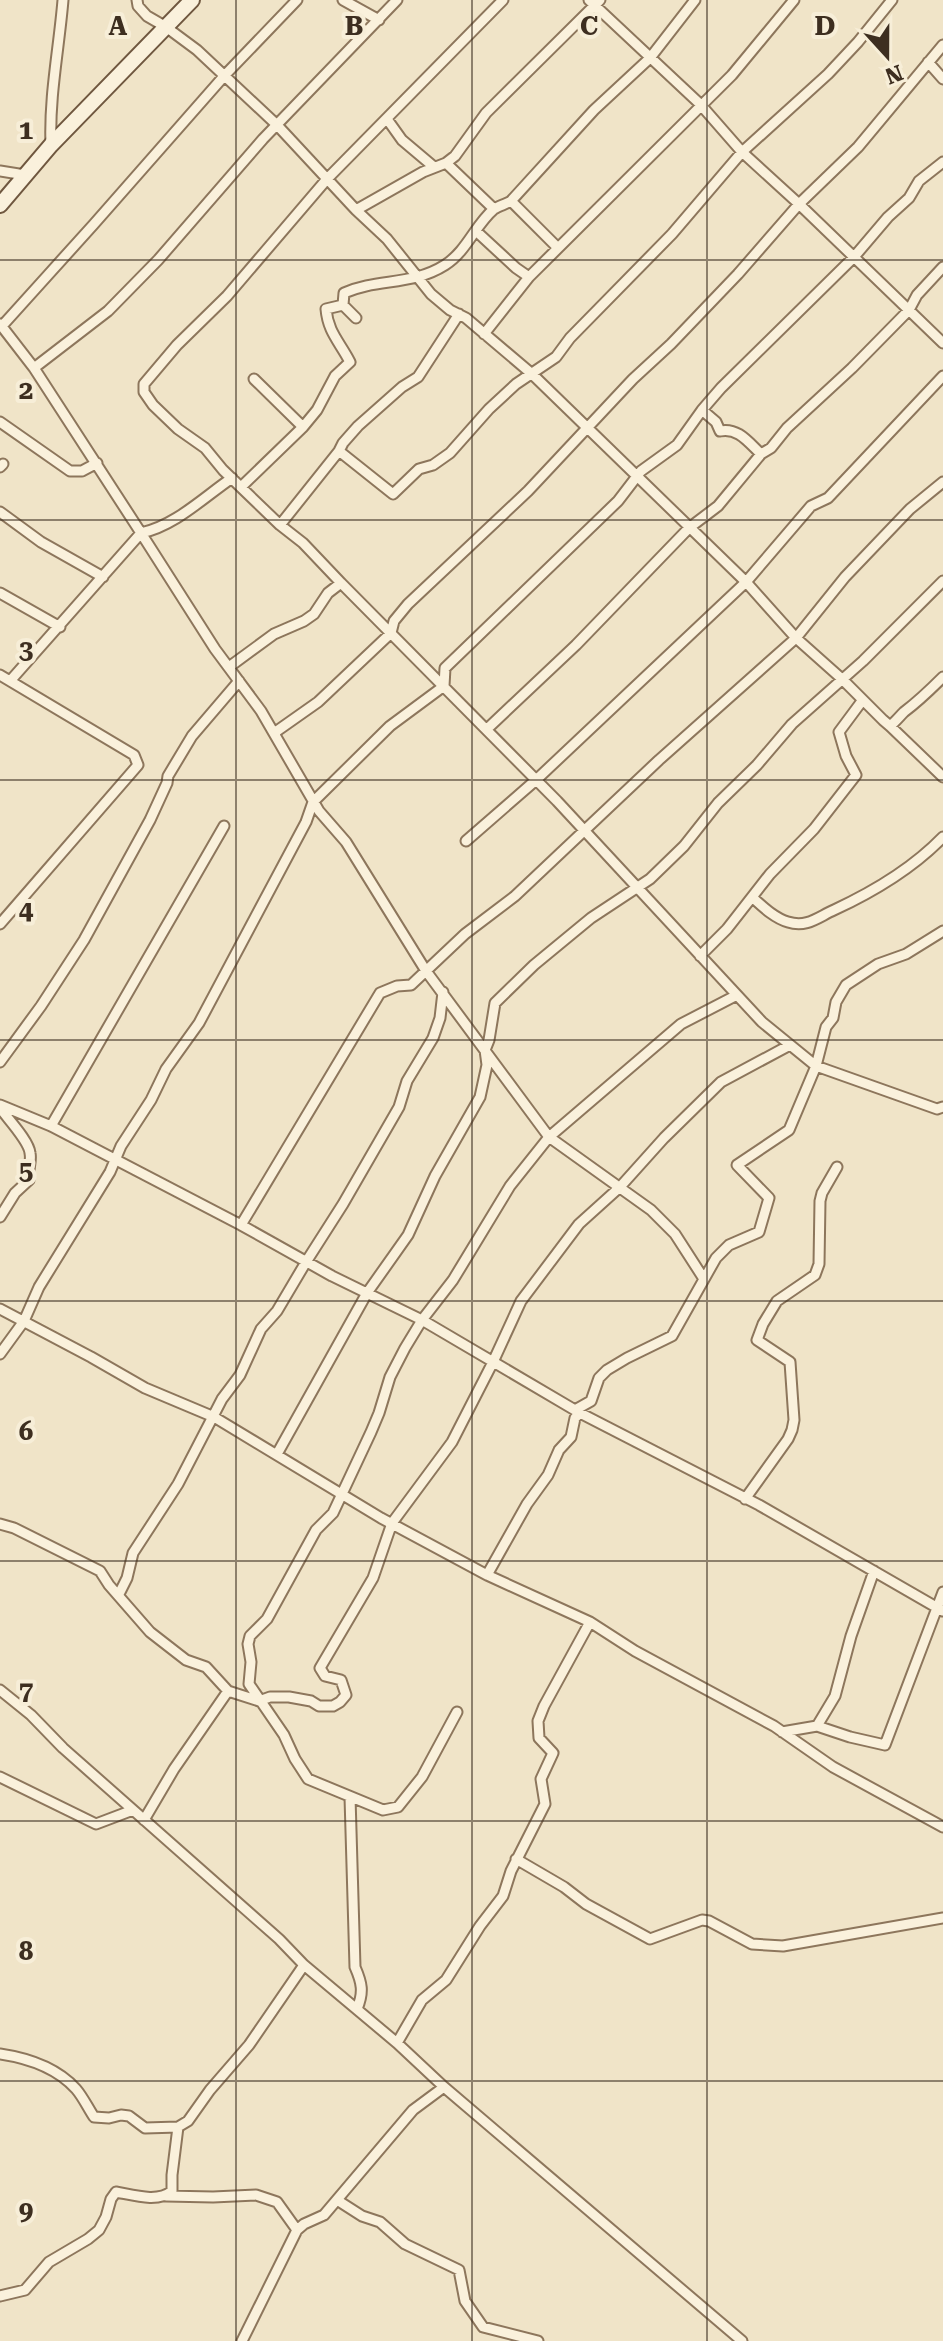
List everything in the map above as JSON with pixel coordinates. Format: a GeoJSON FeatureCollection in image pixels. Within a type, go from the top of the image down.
{"type":"FeatureCollection","features":[{"type":"Feature","properties":{"kind":"main road"},"geometry":{"type":"LineString","coordinates":[[0,205],[51,145],[192,0]]}},
{"type":"Feature","properties":{"kind":"street"},"geometry":{"type":"LineString","coordinates":[[51,145],[50,102],[59,53],[63,0]]}},
{"type":"Feature","properties":{"kind":"street"},"geometry":{"type":"LineString","coordinates":[[137,0],[147,16],[166,27],[225,75],[277,125],[387,239],[431,294],[532,374],[746,582],[796,638],[943,777]]}},
{"type":"Feature","properties":{"kind":"street"},"geometry":{"type":"LineString","coordinates":[[297,0],[225,75],[72,246],[57,267],[1,325],[34,368],[97,463],[274,733],[324,819],[346,842],[426,971],[549,1137],[651,1210],[675,1234],[704,1279]]}},
{"type":"Feature","properties":{"kind":"street"},"geometry":{"type":"LineString","coordinates":[[343,0],[379,20]]}},
{"type":"Feature","properties":{"kind":"street"},"geometry":{"type":"LineString","coordinates":[[34,368],[108,311],[158,260],[277,125],[397,0]]}},
{"type":"Feature","properties":{"kind":"street"},"geometry":{"type":"LineString","coordinates":[[503,0],[327,179],[227,296],[177,345],[144,384],[144,392],[178,429],[205,448],[280,525],[303,543],[487,729],[762,1022],[816,1066],[937,1109],[943,1107]]}},
{"type":"Feature","properties":{"kind":"street"},"geometry":{"type":"LineString","coordinates":[[356,318],[343,305],[344,293],[365,285],[409,281],[456,258],[494,209],[511,201],[594,110],[650,58],[695,0]]}},
{"type":"Feature","properties":{"kind":"street"},"geometry":{"type":"LineString","coordinates":[[484,334],[529,277],[732,75],[794,0]]}},
{"type":"Feature","properties":{"kind":"street"},"geometry":{"type":"LineString","coordinates":[[339,451],[393,494],[419,469],[433,465],[450,453],[516,384],[556,357],[570,338],[672,234],[742,152],[828,74],[892,0]]}},
{"type":"Feature","properties":{"kind":"street"},"geometry":{"type":"LineString","coordinates":[[356,210],[455,156],[486,113],[595,2],[700,104],[742,152],[943,343]]}},
{"type":"Feature","properties":{"kind":"street"},"geometry":{"type":"LineString","coordinates":[[274,733],[318,702],[391,633],[394,621],[408,604],[528,491],[633,379],[738,274],[799,204],[858,147],[943,45]]}},
{"type":"Feature","properties":{"kind":"street"},"geometry":{"type":"LineString","coordinates":[[928,62],[943,79]]}},
{"type":"Feature","properties":{"kind":"street"},"geometry":{"type":"LineString","coordinates":[[387,119],[406,145],[434,167]]}},
{"type":"Feature","properties":{"kind":"street"},"geometry":{"type":"LineString","coordinates":[[444,686],[445,668],[618,501],[636,477],[677,445],[721,388],[854,257],[888,217],[909,198],[919,181],[943,162]]}},
{"type":"Feature","properties":{"kind":"street"},"geometry":{"type":"LineString","coordinates":[[446,163],[494,209]]}},
{"type":"Feature","properties":{"kind":"street"},"geometry":{"type":"LineString","coordinates":[[0,171],[25,175]]}},
{"type":"Feature","properties":{"kind":"street"},"geometry":{"type":"LineString","coordinates":[[511,201],[557,247]]}},
{"type":"Feature","properties":{"kind":"street"},"geometry":{"type":"LineString","coordinates":[[476,231],[529,277]]}},
{"type":"Feature","properties":{"kind":"street"},"geometry":{"type":"LineString","coordinates":[[487,729],[576,645],[689,528],[718,506],[761,454],[771,448],[787,428],[909,310],[917,295],[943,267]]}},
{"type":"Feature","properties":{"kind":"street"},"geometry":{"type":"LineString","coordinates":[[241,487],[303,427],[317,410],[335,376],[350,362],[329,329],[327,318],[326,309],[343,305]]}},
{"type":"Feature","properties":{"kind":"street"},"geometry":{"type":"LineString","coordinates":[[280,525],[358,426],[418,377],[459,314]]}},
{"type":"Feature","properties":{"kind":"street"},"geometry":{"type":"LineString","coordinates":[[466,841],[536,780],[746,582],[811,506],[828,498],[943,376]]}},
{"type":"Feature","properties":{"kind":"street"},"geometry":{"type":"LineString","coordinates":[[254,379],[303,427]]}},
{"type":"Feature","properties":{"kind":"street"},"geometry":{"type":"LineString","coordinates":[[702,410],[716,422],[720,431],[729,429],[735,432],[761,454]]}},
{"type":"Feature","properties":{"kind":"street"},"geometry":{"type":"LineString","coordinates":[[0,422],[70,471],[82,471],[97,463]]}},
{"type":"Feature","properties":{"kind":"street"},"geometry":{"type":"LineString","coordinates":[[10,681],[141,533],[151,531],[187,511],[232,478]]}},
{"type":"Feature","properties":{"kind":"street"},"geometry":{"type":"LineString","coordinates":[[241,1225],[380,993],[397,986],[411,985],[465,934],[515,896],[659,760],[796,638],[845,577],[899,520],[943,482]]}},
{"type":"Feature","properties":{"kind":"street"},"geometry":{"type":"LineString","coordinates":[[0,512],[41,542],[103,577]]}},
{"type":"Feature","properties":{"kind":"street"},"geometry":{"type":"LineString","coordinates":[[277,1454],[367,1293],[408,1235],[435,1176],[480,1097],[487,1065],[485,1050],[495,1003],[591,918],[650,879],[684,846],[718,803],[757,765],[792,724],[863,661],[943,581]]}},
{"type":"Feature","properties":{"kind":"street"},"geometry":{"type":"LineString","coordinates":[[229,667],[274,634],[314,614],[328,593],[341,583]]}},
{"type":"Feature","properties":{"kind":"street"},"geometry":{"type":"LineString","coordinates":[[0,593],[60,627]]}},
{"type":"Feature","properties":{"kind":"street"},"geometry":{"type":"LineString","coordinates":[[0,675],[134,755],[138,765],[0,924]]}},
{"type":"Feature","properties":{"kind":"street"},"geometry":{"type":"LineString","coordinates":[[890,726],[943,677]]}},
{"type":"Feature","properties":{"kind":"street"},"geometry":{"type":"LineString","coordinates":[[0,1062],[84,940],[150,820],[168,776],[192,736],[239,681]]}},
{"type":"Feature","properties":{"kind":"street"},"geometry":{"type":"LineString","coordinates":[[0,1354],[24,1321],[39,1287],[117,1159],[121,1146],[151,1100],[166,1069],[199,1023],[306,822],[313,802],[390,726],[444,686]]}},
{"type":"Feature","properties":{"kind":"street"},"geometry":{"type":"LineString","coordinates":[[700,956],[727,929],[770,874],[814,829],[856,775],[839,732],[862,701]]}},
{"type":"Feature","properties":{"kind":"street"},"geometry":{"type":"LineString","coordinates":[[51,1126],[224,826]]}},
{"type":"Feature","properties":{"kind":"street"},"geometry":{"type":"LineString","coordinates":[[752,897],[766,910],[787,922],[810,923],[883,886],[943,837]]}},
{"type":"Feature","properties":{"kind":"street"},"geometry":{"type":"LineString","coordinates":[[487,1575],[527,1504],[548,1475],[563,1443],[571,1437],[575,1418],[591,1401],[599,1378],[607,1370],[672,1336],[716,1258],[729,1245],[759,1232],[769,1198],[737,1165],[789,1130],[816,1066],[826,1027],[833,1018],[836,1002],[846,985],[878,964],[906,954],[943,931]]}},
{"type":"Feature","properties":{"kind":"street"},"geometry":{"type":"LineString","coordinates":[[119,1594],[127,1578],[133,1553],[178,1484],[222,1399],[240,1375],[261,1329],[277,1311],[399,1107],[407,1081],[433,1038],[440,1018],[443,992]]}},
{"type":"Feature","properties":{"kind":"street"},"geometry":{"type":"LineString","coordinates":[[457,1712],[422,1777],[398,1807],[383,1810],[308,1779],[284,1735],[249,1684],[250,1636],[267,1619],[316,1530],[333,1513],[379,1413],[390,1377],[422,1320],[453,1280],[510,1186],[549,1137],[681,1024],[737,995]]}},
{"type":"Feature","properties":{"kind":"street"},"geometry":{"type":"LineString","coordinates":[[0,1524],[100,1571],[150,1632],[186,1660],[206,1667],[228,1691],[259,1701],[270,1697],[289,1697],[311,1701],[319,1706],[333,1706],[340,1702],[346,1695],[341,1680],[325,1676],[320,1668],[373,1578],[392,1523],[452,1442],[521,1301],[579,1224],[620,1187],[721,1082],[790,1045]]}},
{"type":"Feature","properties":{"kind":"street"},"geometry":{"type":"LineString","coordinates":[[0,1107],[51,1126],[117,1159],[306,1262],[422,1320],[578,1412],[745,1499],[941,1609]]}},
{"type":"Feature","properties":{"kind":"street"},"geometry":{"type":"LineString","coordinates":[[0,1107],[30,1148],[31,1163],[27,1174],[29,1180],[15,1193],[0,1217]]}},
{"type":"Feature","properties":{"kind":"street"},"geometry":{"type":"LineString","coordinates":[[745,1499],[788,1439],[794,1420],[790,1362],[757,1340],[777,1301],[815,1275],[819,1264],[820,1201],[837,1167]]}},
{"type":"Feature","properties":{"kind":"street"},"geometry":{"type":"LineString","coordinates":[[0,1309],[145,1388],[214,1417],[392,1523],[487,1575],[590,1622],[635,1651],[782,1732],[833,1767],[943,1825]]}},
{"type":"Feature","properties":{"kind":"street"},"geometry":{"type":"LineString","coordinates":[[817,1726],[835,1696],[851,1636],[874,1571]]}},
{"type":"Feature","properties":{"kind":"street"},"geometry":{"type":"LineString","coordinates":[[782,1732],[817,1726],[885,1745],[941,1609],[943,1592]]}},
{"type":"Feature","properties":{"kind":"street"},"geometry":{"type":"LineString","coordinates":[[397,2043],[422,2000],[446,1980],[503,1896],[516,1859],[545,1804],[541,1779],[553,1753],[539,1738],[538,1721],[590,1622]]}},
{"type":"Feature","properties":{"kind":"street"},"geometry":{"type":"LineString","coordinates":[[0,1690],[279,1939],[304,1965],[742,2341]]}},
{"type":"Feature","properties":{"kind":"street"},"geometry":{"type":"LineString","coordinates":[[144,1820],[174,1769],[228,1691]]}},
{"type":"Feature","properties":{"kind":"street"},"geometry":{"type":"LineString","coordinates":[[0,1777],[96,1824],[133,1810]]}},
{"type":"Feature","properties":{"kind":"street"},"geometry":{"type":"LineString","coordinates":[[350,1797],[355,1967],[363,1996],[357,2009]]}},
{"type":"Feature","properties":{"kind":"street"},"geometry":{"type":"LineString","coordinates":[[516,1859],[564,1887],[586,1904],[650,1939],[702,1920],[752,1944],[783,1946],[943,1918]]}},
{"type":"Feature","properties":{"kind":"street"},"geometry":{"type":"LineString","coordinates":[[0,2054],[33,2062],[55,2072],[77,2090],[94,2117],[121,2115],[129,2116],[145,2128],[178,2127],[188,2121],[249,2045],[304,1965]]}},
{"type":"Feature","properties":{"kind":"street"},"geometry":{"type":"LineString","coordinates":[[242,2341],[297,2230],[324,2215],[413,2110],[444,2087]]}},
{"type":"Feature","properties":{"kind":"street"},"geometry":{"type":"LineString","coordinates":[[166,2196],[172,2191],[178,2127]]}},
{"type":"Feature","properties":{"kind":"street"},"geometry":{"type":"LineString","coordinates":[[0,2296],[25,2290],[49,2262],[99,2230],[116,2192],[141,2196],[256,2195],[277,2202],[297,2230]]}},
{"type":"Feature","properties":{"kind":"street"},"geometry":{"type":"LineString","coordinates":[[337,2200],[362,2216],[380,2222],[405,2244],[459,2270],[465,2301],[483,2327],[538,2341]]}}]}
